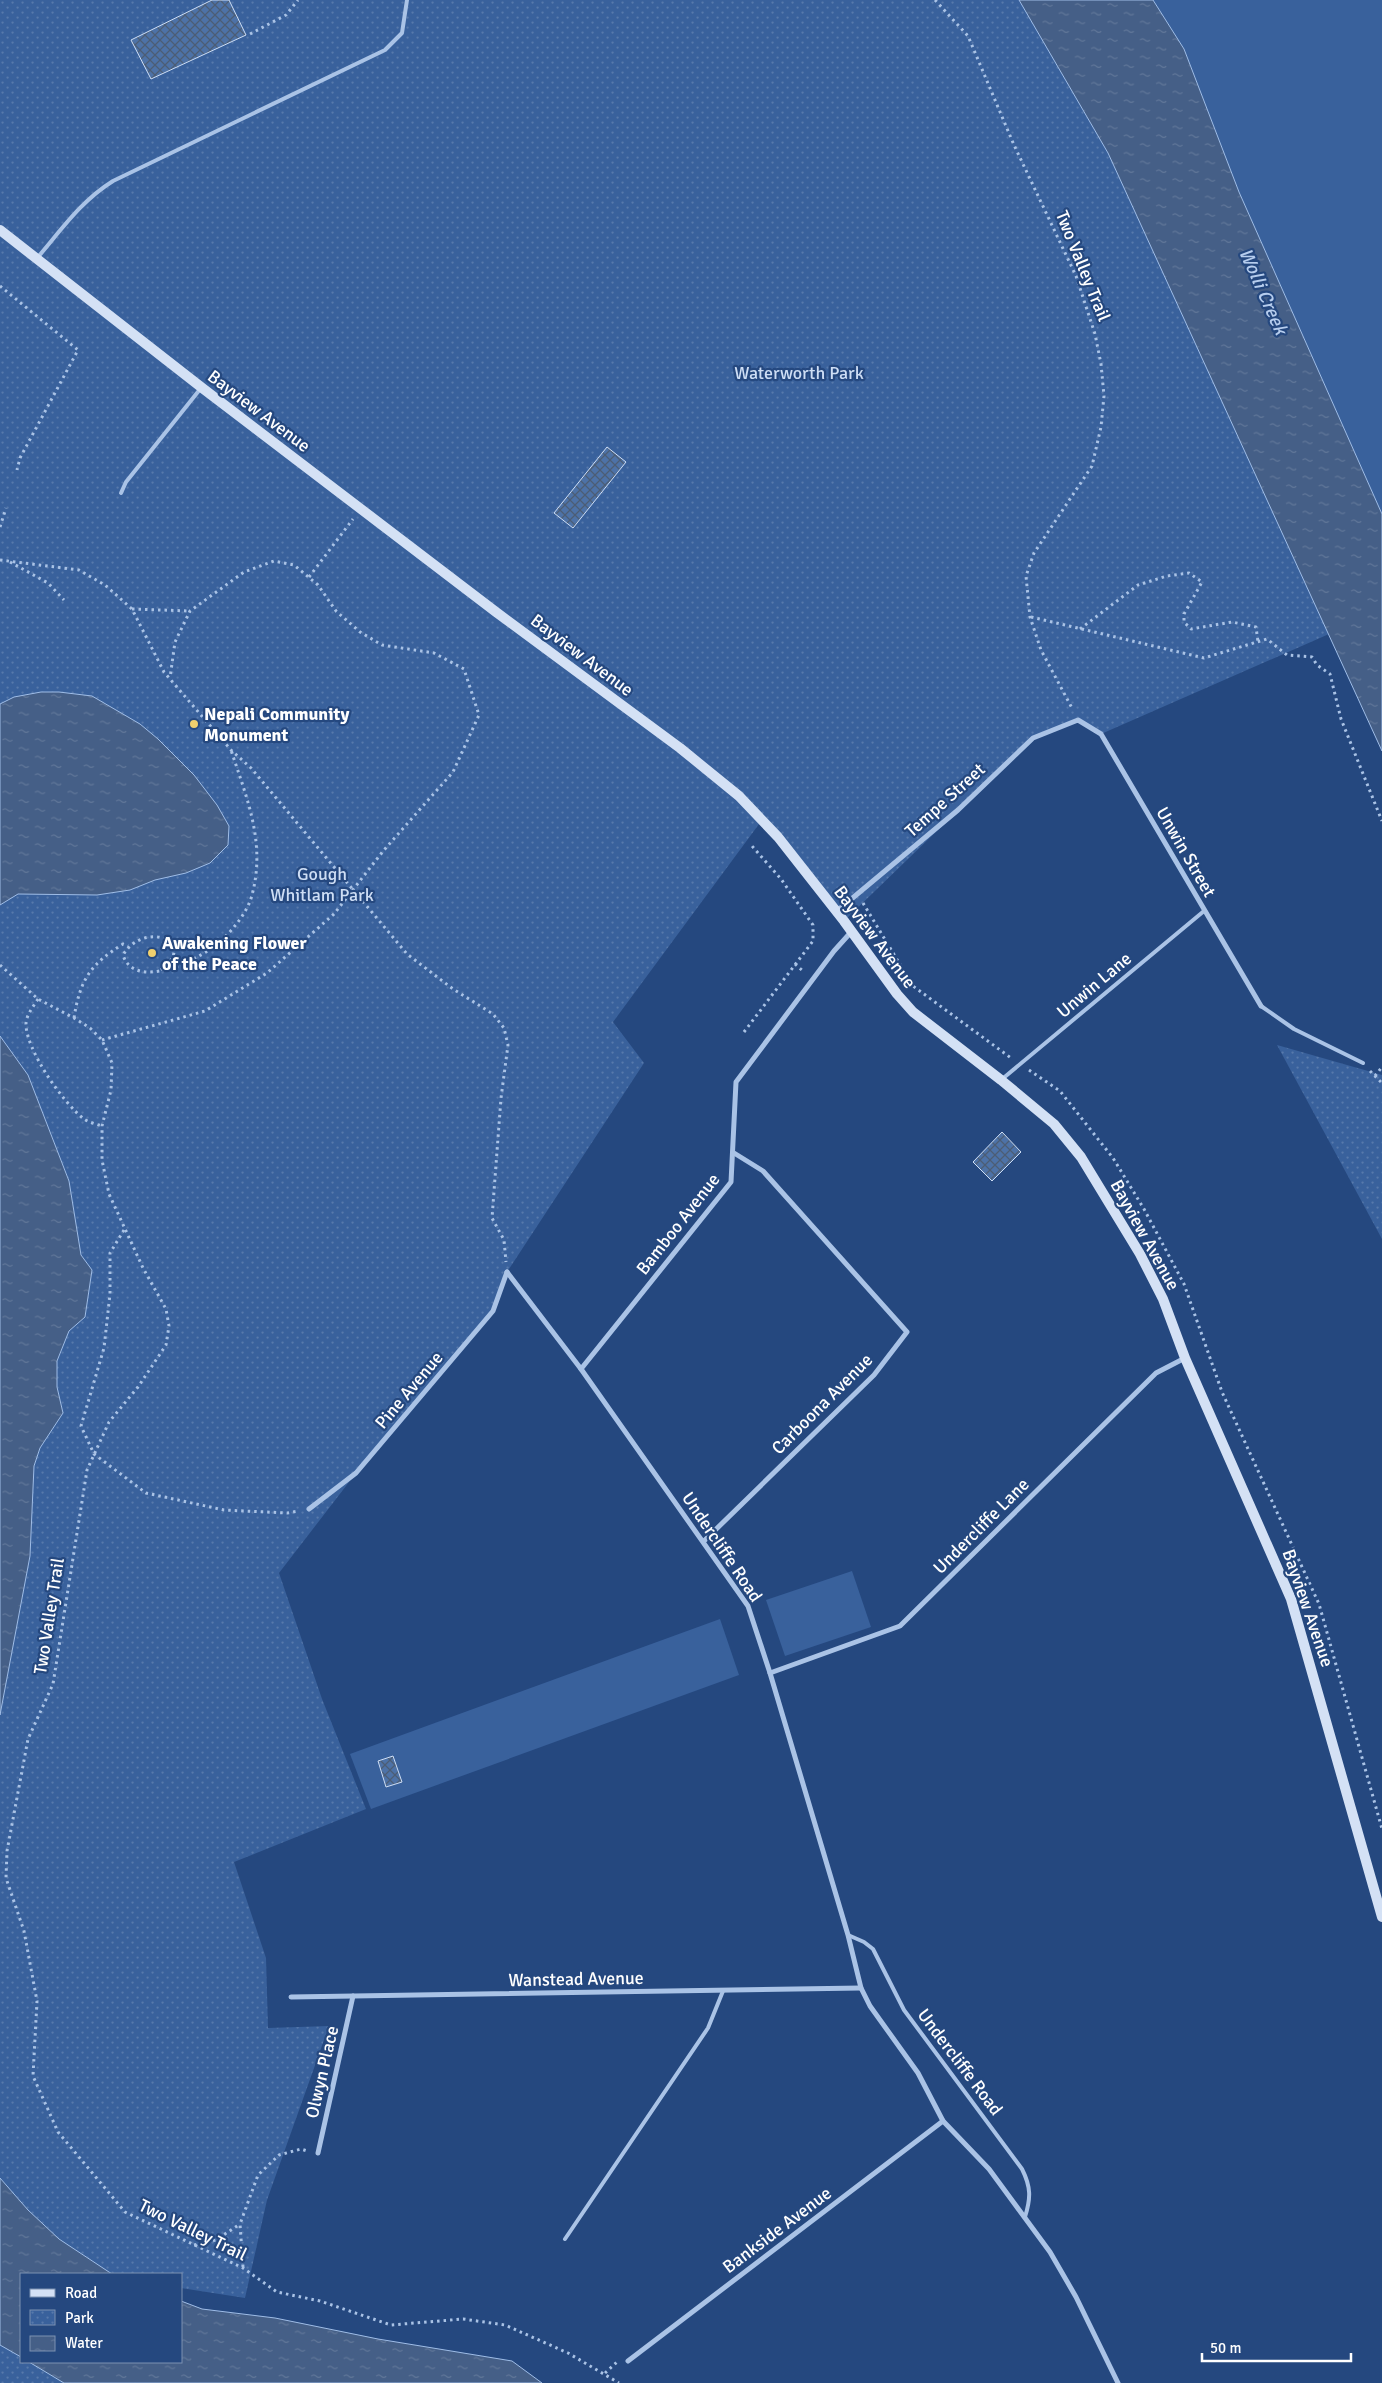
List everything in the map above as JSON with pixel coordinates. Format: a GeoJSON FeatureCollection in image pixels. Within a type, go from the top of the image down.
{"type":"FeatureCollection","features":[{"type":"Feature","properties":{"kind":"main road","name":"Bayview Avenue"},"geometry":{"type":"LineString","coordinates":[[0,230],[201,387],[680,748],[739,796],[773,832],[837,911],[897,994],[913,1012],[1054,1124],[1081,1157],[1140,1254],[1162,1299],[1185,1358],[1291,1599],[1382,1917]]}},
{"type":"Feature","properties":{"kind":"street","name":"Tempe Street"},"geometry":{"type":"LineString","coordinates":[[837,911],[958,810],[1033,738],[1078,720]]}},
{"type":"Feature","properties":{"kind":"street","name":"Unwin Street"},"geometry":{"type":"LineString","coordinates":[[1078,720],[1101,734],[1260,1006]]}},
{"type":"Feature","properties":{"kind":"street","name":"Bamboo Avenue"},"geometry":{"type":"LineString","coordinates":[[581,1369],[731,1182],[734,1153],[736,1082],[834,950],[852,931]]}},
{"type":"Feature","properties":{"kind":"street","name":"Carboona Avenue"},"geometry":{"type":"LineString","coordinates":[[704,1541],[874,1375],[907,1332],[763,1170],[734,1153]]}},
{"type":"Feature","properties":{"kind":"street","name":"Undercliffe Road"},"geometry":{"type":"LineString","coordinates":[[507,1272],[581,1369],[748,1606],[770,1673],[848,1935],[861,1988],[870,2006],[918,2073],[943,2121],[989,2169],[1050,2252],[1076,2297],[1118,2383]]}},
{"type":"Feature","properties":{"kind":"street","name":"Pine Avenue"},"geometry":{"type":"LineString","coordinates":[[309,1509],[356,1473],[494,1312],[507,1272]]}},
{"type":"Feature","properties":{"kind":"street","name":"Undercliffe Lane"},"geometry":{"type":"LineString","coordinates":[[770,1673],[900,1626],[1156,1372],[1185,1358]]}},
{"type":"Feature","properties":{"kind":"street","name":"Wanstead Avenue"},"geometry":{"type":"LineString","coordinates":[[291,1997],[861,1988]]}},
{"type":"Feature","properties":{"kind":"street","name":"Olwyn Place"},"geometry":{"type":"LineString","coordinates":[[318,2153],[353,1996]]}},
{"type":"Feature","properties":{"kind":"street","name":"Bankside Avenue"},"geometry":{"type":"LineString","coordinates":[[628,2360],[943,2121]]}},
{"type":"Feature","properties":{"kind":"lane"},"geometry":{"type":"LineString","coordinates":[[36,259],[83,202],[93,193],[113,181],[385,50],[402,33],[407,0]]}},
{"type":"Feature","properties":{"kind":"lane"},"geometry":{"type":"LineString","coordinates":[[121,493],[126,482],[201,387]]}},
{"type":"Feature","properties":{"kind":"lane","name":"Unwin Lane"},"geometry":{"type":"LineString","coordinates":[[1001,1080],[1204,911]]}},
{"type":"Feature","properties":{"kind":"lane"},"geometry":{"type":"LineString","coordinates":[[1260,1006],[1294,1029],[1363,1064]]}},
{"type":"Feature","properties":{"kind":"lane","name":"Undercliffe Road"},"geometry":{"type":"LineString","coordinates":[[848,1935],[864,1942],[873,1949],[904,2010],[1022,2169],[1030,2188],[1030,2197],[1025,2217]]}},
{"type":"Feature","properties":{"kind":"lane"},"geometry":{"type":"LineString","coordinates":[[565,2239],[708,2028],[723,1991]]}},
{"type":"Feature","properties":{"kind":"path"},"geometry":{"type":"LineString","coordinates":[[250,34],[286,15],[298,0]]}},
{"type":"Feature","properties":{"kind":"path","name":"Two Valley Trail"},"geometry":{"type":"LineString","coordinates":[[935,0],[968,36],[1014,145],[1076,276],[1095,334],[1101,364],[1104,396],[1101,427],[1092,466],[1034,553],[1026,576],[1030,617],[1041,650],[1078,720]]}},
{"type":"Feature","properties":{"kind":"path"},"geometry":{"type":"LineString","coordinates":[[0,286],[78,350],[20,458],[17,470]]}},
{"type":"Feature","properties":{"kind":"path"},"geometry":{"type":"LineString","coordinates":[[0,527],[6,508]]}},
{"type":"Feature","properties":{"kind":"path"},"geometry":{"type":"LineString","coordinates":[[309,577],[361,509]]}},
{"type":"Feature","properties":{"kind":"path"},"geometry":{"type":"LineString","coordinates":[[0,560],[79,570],[105,585],[132,608],[164,672],[231,750],[250,768],[407,954],[453,989],[493,1014],[504,1028],[508,1045],[501,1098],[492,1218],[504,1240],[507,1272]]}},
{"type":"Feature","properties":{"kind":"path"},"geometry":{"type":"LineString","coordinates":[[7,560],[48,583],[64,600]]}},
{"type":"Feature","properties":{"kind":"path"},"geometry":{"type":"LineString","coordinates":[[102,1040],[206,1011],[230,998],[267,973],[334,914],[384,850],[453,772],[479,715],[464,669],[434,653],[382,645],[360,632],[336,611],[318,585],[294,565],[274,561],[244,572],[190,611],[175,642],[170,678]]}},
{"type":"Feature","properties":{"kind":"path"},"geometry":{"type":"LineString","coordinates":[[1080,629],[1138,585],[1167,576],[1189,573],[1202,582],[1184,614],[1184,622],[1191,628],[1232,622],[1256,627],[1258,642]]}},
{"type":"Feature","properties":{"kind":"path"},"geometry":{"type":"LineString","coordinates":[[132,608],[190,611]]}},
{"type":"Feature","properties":{"kind":"path"},"geometry":{"type":"LineString","coordinates":[[1030,617],[1204,658],[1267,639],[1287,655],[1312,657],[1318,665],[1330,674],[1341,718],[1382,821]]}},
{"type":"Feature","properties":{"kind":"path"},"geometry":{"type":"LineString","coordinates":[[161,970],[172,962],[174,954],[173,944],[169,940],[156,935],[142,938],[128,946],[123,955],[126,965],[134,971],[144,973],[161,970],[194,960],[222,940],[239,920],[252,897],[258,870],[258,842],[231,750]]}},
{"type":"Feature","properties":{"kind":"path"},"geometry":{"type":"LineString","coordinates":[[744,1032],[813,940],[813,925],[781,878],[752,846]]}},
{"type":"Feature","properties":{"kind":"path"},"geometry":{"type":"LineString","coordinates":[[74,1018],[78,995],[86,976],[102,957],[123,944],[128,946]]}},
{"type":"Feature","properties":{"kind":"path","name":"Two Valley Trail"},"geometry":{"type":"LineString","coordinates":[[0,966],[38,1000],[74,1018],[102,1040],[112,1063],[111,1090],[102,1126],[102,1160],[109,1194],[124,1230],[166,1309],[169,1326],[166,1345],[138,1387],[109,1422],[87,1470],[53,1684],[28,1739],[6,1851],[6,1878],[24,1931],[37,2001],[33,2076],[58,2132],[125,2212],[243,2268],[277,2292],[320,2301],[391,2325],[463,2319],[505,2325],[568,2353],[619,2383]]}},
{"type":"Feature","properties":{"kind":"path"},"geometry":{"type":"LineString","coordinates":[[38,1000],[29,1012],[26,1024],[29,1044],[69,1104],[84,1120],[102,1126]]}},
{"type":"Feature","properties":{"kind":"path"},"geometry":{"type":"LineString","coordinates":[[1363,1064],[1382,1083]]}},
{"type":"Feature","properties":{"kind":"path"},"geometry":{"type":"LineString","coordinates":[[1375,1076],[1382,1067]]}},
{"type":"Feature","properties":{"kind":"path"},"geometry":{"type":"LineString","coordinates":[[124,1230],[110,1253],[110,1294],[104,1348],[81,1426],[94,1454],[146,1493],[224,1510],[287,1513],[309,1509]]}},
{"type":"Feature","properties":{"kind":"path"},"geometry":{"type":"LineString","coordinates":[[243,2268],[240,2224],[258,2175],[278,2155],[301,2150],[318,2153]]}},
{"type":"Feature","properties":{"kind":"path"},"geometry":{"type":"LineString","coordinates":[[194,2244],[216,2240],[229,2234],[240,2224]]}},
{"type":"Feature","properties":{"kind":"green space"},"geometry":{"type":"Polygon","coordinates":[[[0,0],[1019,0],[1108,153],[1329,634],[1101,734],[1078,720],[1033,738],[844,921],[762,820],[613,1022],[644,1063],[507,1272],[493,1311],[356,1473],[279,1573],[322,1699],[366,1809],[234,1862],[266,1958],[268,2028],[329,2026],[267,2200],[245,2298],[182,2288],[182,2273],[110,2273],[59,2239],[28,2210],[0,2178],[0,1715],[30,1556],[34,1466],[40,1448],[63,1413],[57,1387],[57,1362],[69,1331],[85,1317],[92,1270],[81,1255],[69,1180],[28,1075],[0,1036],[0,0]]]}},
{"type":"Feature","properties":{"kind":"green space"},"geometry":{"type":"Polygon","coordinates":[[[1153,0],[1382,0],[1382,514],[1239,192],[1184,49],[1153,0]]]}},
{"type":"Feature","properties":{"kind":"green space"},"geometry":{"type":"Polygon","coordinates":[[[1277,1045],[1382,1075],[1382,1239],[1277,1045]]]}},
{"type":"Feature","properties":{"kind":"green space"},"geometry":{"type":"Polygon","coordinates":[[[852,1571],[871,1627],[785,1656],[766,1600],[852,1571]]]}},
{"type":"Feature","properties":{"kind":"green space"},"geometry":{"type":"Polygon","coordinates":[[[720,1619],[739,1675],[371,1809],[350,1754],[720,1619]]]}},
{"type":"Feature","properties":{"kind":"green space"},"geometry":{"type":"Polygon","coordinates":[[[0,2345],[20,2356],[20,2363],[31,2363],[64,2383],[0,2383],[0,2345]]]}},
{"type":"Feature","properties":{"kind":"water","name":"Wolli Creek"},"geometry":{"type":"Polygon","coordinates":[[[1019,0],[1153,0],[1184,49],[1239,192],[1382,514],[1382,751],[1108,153],[1019,0]]]}},
{"type":"Feature","properties":{"kind":"water"},"geometry":{"type":"Polygon","coordinates":[[[41,692],[92,696],[140,724],[194,775],[217,805],[229,826],[228,845],[210,863],[186,873],[155,880],[130,890],[97,895],[18,894],[0,905],[0,704],[14,697],[41,692]]]}},
{"type":"Feature","properties":{"kind":"water"},"geometry":{"type":"Polygon","coordinates":[[[0,1036],[28,1075],[69,1181],[81,1255],[92,1270],[85,1317],[69,1331],[57,1361],[57,1387],[63,1413],[40,1448],[34,1466],[30,1556],[0,1715],[0,1036]]]}},
{"type":"Feature","properties":{"kind":"water"},"geometry":{"type":"Polygon","coordinates":[[[0,2178],[28,2210],[59,2239],[110,2273],[20,2273],[20,2356],[0,2345],[0,2178]]]}},
{"type":"Feature","properties":{"kind":"water"},"geometry":{"type":"Polygon","coordinates":[[[182,2301],[202,2309],[275,2318],[378,2339],[512,2361],[542,2383],[64,2383],[31,2363],[182,2363],[182,2301]]]}},
{"type":"Feature","properties":{"kind":"building"},"geometry":{"type":"Polygon","coordinates":[[[212,0],[229,0],[246,35],[151,79],[131,40],[212,0]]]}},
{"type":"Feature","properties":{"kind":"building"},"geometry":{"type":"Polygon","coordinates":[[[607,447],[626,462],[573,528],[554,513],[607,447]]]}},
{"type":"Feature","properties":{"kind":"building"},"geometry":{"type":"Polygon","coordinates":[[[1002,1132],[1021,1152],[992,1181],[973,1162],[1002,1132]]]}},
{"type":"Feature","properties":{"kind":"building"},"geometry":{"type":"Polygon","coordinates":[[[393,1756],[402,1782],[386,1787],[378,1761],[393,1756]]]}},
{"type":"Feature","properties":{"kind":"place","name":"Nepali Community Monument"},"geometry":{"type":"Point","coordinates":[194,724]}},
{"type":"Feature","properties":{"kind":"place","name":"Awakening Flower of the Peace"},"geometry":{"type":"Point","coordinates":[152,953]}},
{"type":"Feature","properties":{"kind":"park label","name":"Waterworth Park"},"geometry":{"type":"Point","coordinates":[799,373]}},
{"type":"Feature","properties":{"kind":"park label","name":"Gough Whitlam Park"},"geometry":{"type":"Point","coordinates":[322,884]}}]}
